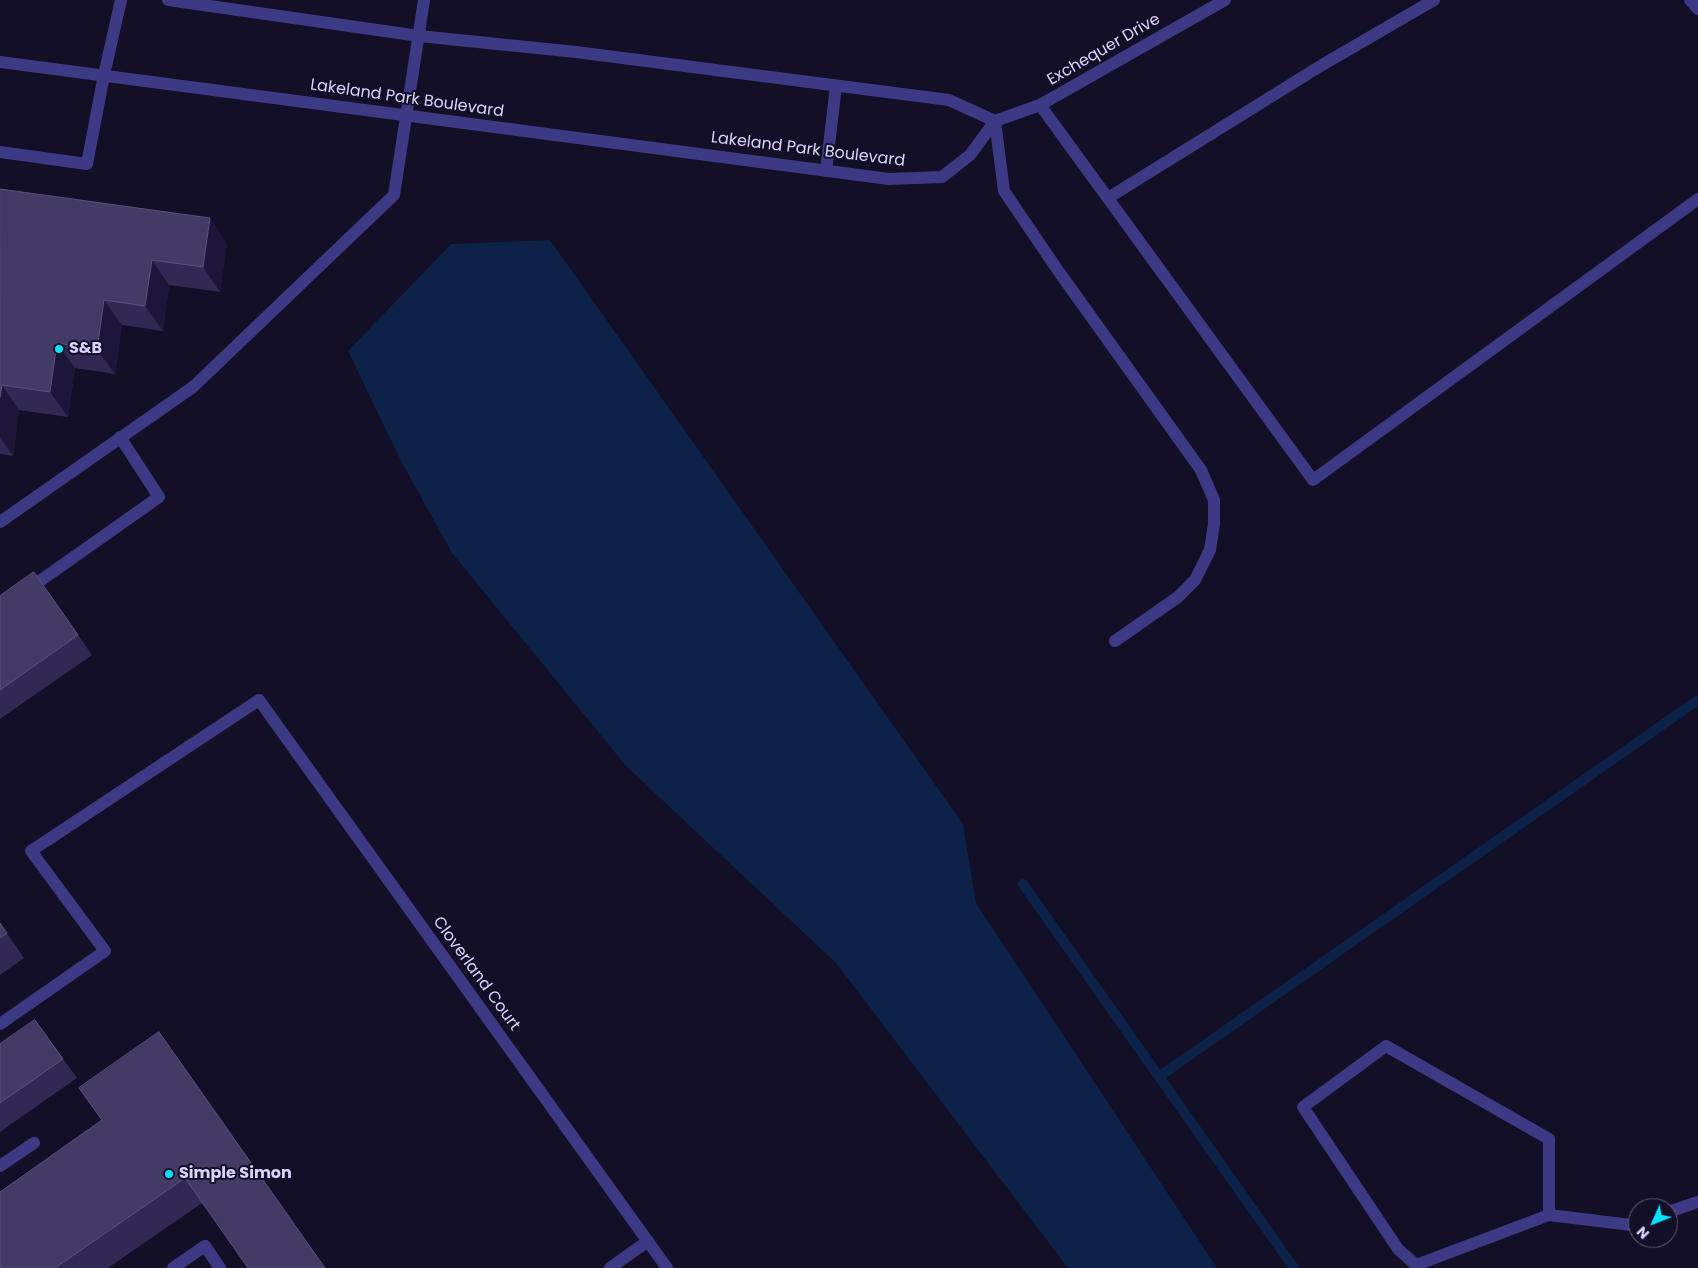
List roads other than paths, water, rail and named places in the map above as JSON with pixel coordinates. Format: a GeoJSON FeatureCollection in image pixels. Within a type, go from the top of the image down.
{"type":"FeatureCollection","features":[{"type":"Feature","properties":{"kind":"street"},"geometry":{"type":"LineString","coordinates":[[0,152],[88,164],[104,75],[121,0]]}},
{"type":"Feature","properties":{"kind":"street"},"geometry":{"type":"LineString","coordinates":[[168,0],[419,36],[586,54],[949,100],[995,122],[1004,191],[1059,272],[1200,470],[1214,500],[1214,524],[1210,550],[1195,580],[1178,597],[1115,641]]}},
{"type":"Feature","properties":{"kind":"street"},"geometry":{"type":"LineString","coordinates":[[0,522],[193,387],[394,195],[424,0]]}},
{"type":"Feature","properties":{"kind":"street","name":"Exchequer Drive"},"geometry":{"type":"LineString","coordinates":[[995,122],[1040,105],[1225,0]]}},
{"type":"Feature","properties":{"kind":"street"},"geometry":{"type":"LineString","coordinates":[[1108,198],[1322,65],[1434,0]]}},
{"type":"Feature","properties":{"kind":"street"},"geometry":{"type":"LineString","coordinates":[[1690,0],[1698,9]]}},
{"type":"Feature","properties":{"kind":"street","name":"Lakeland Park Boulevard"},"geometry":{"type":"LineString","coordinates":[[0,62],[889,180],[942,177],[970,155],[995,122]]}},
{"type":"Feature","properties":{"kind":"street"},"geometry":{"type":"LineString","coordinates":[[826,171],[836,86]]}},
{"type":"Feature","properties":{"kind":"street"},"geometry":{"type":"LineString","coordinates":[[1040,105],[1313,480],[1698,199]]}},
{"type":"Feature","properties":{"kind":"street"},"geometry":{"type":"LineString","coordinates":[[0,609],[159,497],[120,438]]}},
{"type":"Feature","properties":{"kind":"street","name":"Cloverland Court"},"geometry":{"type":"LineString","coordinates":[[0,1024],[105,951],[31,851],[259,700],[667,1268]]}},
{"type":"Feature","properties":{"kind":"street"},"geometry":{"type":"LineString","coordinates":[[1549,1215],[1549,1139],[1386,1046],[1303,1107],[1398,1249],[1416,1265],[1549,1215],[1628,1226]]}},
{"type":"Feature","properties":{"kind":"street"},"geometry":{"type":"LineString","coordinates":[[0,1166],[34,1143]]}},
{"type":"Feature","properties":{"kind":"street"},"geometry":{"type":"LineString","coordinates":[[1678,1209],[1698,1202]]}},
{"type":"Feature","properties":{"kind":"street"},"geometry":{"type":"LineString","coordinates":[[610,1268],[648,1241]]}},
{"type":"Feature","properties":{"kind":"street"},"geometry":{"type":"LineString","coordinates":[[173,1268],[204,1246],[220,1268]]}},
{"type":"Feature","properties":{"kind":"water"},"geometry":{"type":"Polygon","coordinates":[[[550,240],[963,824],[976,903],[1217,1268],[1068,1268],[836,963],[626,766],[452,553],[401,461],[348,351],[451,244],[550,240]]]}},
{"type":"Feature","properties":{"kind":"waterway"},"geometry":{"type":"LineString","coordinates":[[1160,1076],[1698,700]]}},
{"type":"Feature","properties":{"kind":"waterway"},"geometry":{"type":"LineString","coordinates":[[1023,884],[1294,1268]]}},
{"type":"Feature","properties":{"kind":"place","name":"S&B"},"geometry":{"type":"Point","coordinates":[59,349]}},
{"type":"Feature","properties":{"kind":"place","name":"Simple Simon"},"geometry":{"type":"Point","coordinates":[169,1174]}}]}
